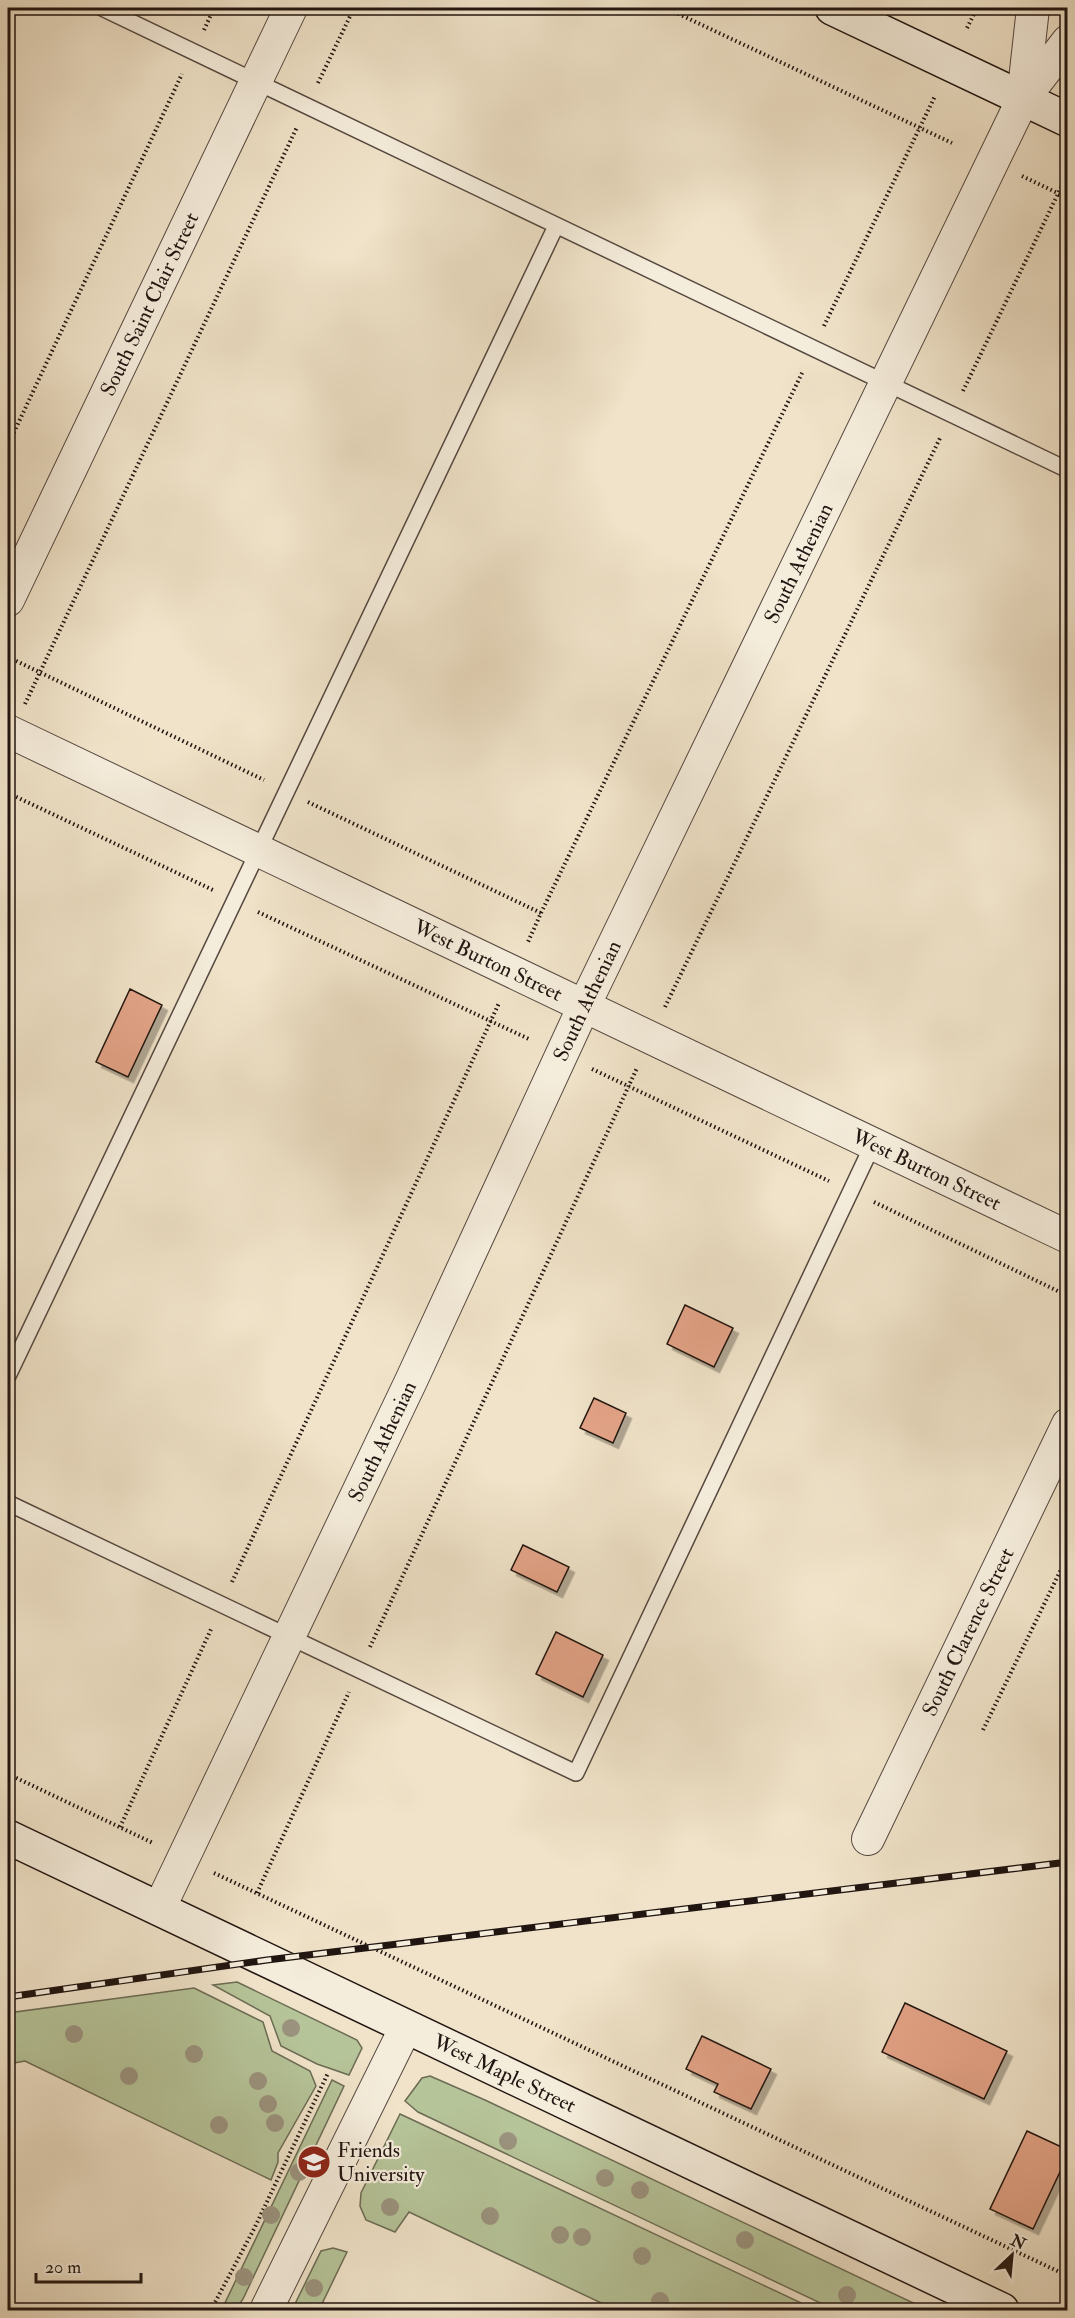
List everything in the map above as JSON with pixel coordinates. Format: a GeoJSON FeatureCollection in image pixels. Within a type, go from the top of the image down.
{"type":"FeatureCollection","features":[{"type":"Feature","properties":{"kind":"street","name":"South Saint Clair Street"},"geometry":{"type":"LineString","coordinates":[[8,600],[291,8]]}},
{"type":"Feature","properties":{"kind":"street"},"geometry":{"type":"LineString","coordinates":[[832,8],[1068,120]]}},
{"type":"Feature","properties":{"kind":"street"},"geometry":{"type":"LineString","coordinates":[[1023,99],[1033,8]]}},
{"type":"Feature","properties":{"kind":"street"},"geometry":{"type":"LineString","coordinates":[[1023,99],[1068,41]]}},
{"type":"Feature","properties":{"kind":"street","name":"South Athenian"},"geometry":{"type":"LineString","coordinates":[[159,1909],[411,1381],[584,1006],[1023,99]]}},
{"type":"Feature","properties":{"kind":"street","name":"West Burton Street"},"geometry":{"type":"LineString","coordinates":[[9,731],[1068,1238]]}},
{"type":"Feature","properties":{"kind":"street","name":"South Clarence Street"},"geometry":{"type":"LineString","coordinates":[[868,1839],[1068,1424]]}},
{"type":"Feature","properties":{"kind":"street","name":"West Maple Street"},"geometry":{"type":"LineString","coordinates":[[8,1837],[1002,2310]]}},
{"type":"Feature","properties":{"kind":"street"},"geometry":{"type":"LineString","coordinates":[[266,2310],[406,2027]]}},
{"type":"Feature","properties":{"kind":"lane"},"geometry":{"type":"LineString","coordinates":[[102,8],[1068,470]]}},
{"type":"Feature","properties":{"kind":"lane"},"geometry":{"type":"LineString","coordinates":[[8,1376],[556,226]]}},
{"type":"Feature","properties":{"kind":"lane"},"geometry":{"type":"LineString","coordinates":[[8,1503],[576,1773],[873,1144]]}},
{"type":"Feature","properties":{"kind":"path"},"geometry":{"type":"LineString","coordinates":[[8,446],[214,8]]}},
{"type":"Feature","properties":{"kind":"path"},"geometry":{"type":"LineString","coordinates":[[9,731],[39,673],[354,8]]}},
{"type":"Feature","properties":{"kind":"path"},"geometry":{"type":"LineString","coordinates":[[666,8],[952,143]]}},
{"type":"Feature","properties":{"kind":"path"},"geometry":{"type":"LineString","coordinates":[[967,28],[977,8]]}},
{"type":"Feature","properties":{"kind":"path"},"geometry":{"type":"LineString","coordinates":[[120,1827],[541,914],[935,96]]}},
{"type":"Feature","properties":{"kind":"path"},"geometry":{"type":"LineString","coordinates":[[1016,173],[1068,198]]}},
{"type":"Feature","properties":{"kind":"path"},"geometry":{"type":"LineString","coordinates":[[257,1893],[651,1038],[1068,173]]}},
{"type":"Feature","properties":{"kind":"path"},"geometry":{"type":"LineString","coordinates":[[8,657],[541,914]]}},
{"type":"Feature","properties":{"kind":"path"},"geometry":{"type":"LineString","coordinates":[[983,1730],[1068,1555]]}},
{"type":"Feature","properties":{"kind":"path"},"geometry":{"type":"LineString","coordinates":[[8,1774],[1068,2276]]}},
{"type":"Feature","properties":{"kind":"path"},"geometry":{"type":"LineString","coordinates":[[211,2310],[255,2227],[328,2073]]}},
{"type":"Feature","properties":{"kind":"green space"},"geometry":{"type":"Polygon","coordinates":[[[237,1982],[357,2040],[362,2048],[349,2075],[317,2064],[281,2046],[270,2016],[213,1985],[237,1982]]]}},
{"type":"Feature","properties":{"kind":"green space"},"geometry":{"type":"Polygon","coordinates":[[[194,1988],[263,2022],[272,2051],[310,2071],[316,2086],[278,2153],[278,2162],[271,2180],[25,2061],[8,2064],[8,2013],[194,1988]]]}},
{"type":"Feature","properties":{"kind":"green space"},"geometry":{"type":"Polygon","coordinates":[[[430,2076],[928,2310],[835,2310],[418,2112],[405,2101],[422,2078],[430,2076]]]}},
{"type":"Feature","properties":{"kind":"green space"},"geometry":{"type":"Polygon","coordinates":[[[332,2080],[344,2086],[243,2299],[239,2305],[230,2309],[223,2307],[332,2080]]]}},
{"type":"Feature","properties":{"kind":"green space"},"geometry":{"type":"Polygon","coordinates":[[[400,2114],[816,2310],[616,2310],[409,2212],[395,2232],[366,2220],[360,2206],[361,2193],[400,2114]]]}},
{"type":"Feature","properties":{"kind":"green space"},"geometry":{"type":"Polygon","coordinates":[[[333,2248],[347,2252],[319,2310],[292,2310],[321,2251],[333,2248]]]}},
{"type":"Feature","properties":{"kind":"building"},"geometry":{"type":"Polygon","coordinates":[[[130,989],[162,1005],[128,1077],[96,1062],[130,989]]]}},
{"type":"Feature","properties":{"kind":"building"},"geometry":{"type":"Polygon","coordinates":[[[685,1305],[733,1328],[714,1367],[667,1344],[685,1305]]]}},
{"type":"Feature","properties":{"kind":"building"},"geometry":{"type":"Polygon","coordinates":[[[594,1398],[626,1413],[613,1443],[580,1428],[594,1398]]]}},
{"type":"Feature","properties":{"kind":"building"},"geometry":{"type":"Polygon","coordinates":[[[523,1545],[569,1567],[557,1592],[511,1570],[523,1545]]]}},
{"type":"Feature","properties":{"kind":"building"},"geometry":{"type":"Polygon","coordinates":[[[556,1632],[603,1655],[583,1697],[536,1674],[556,1632]]]}},
{"type":"Feature","properties":{"kind":"building"},"geometry":{"type":"Polygon","coordinates":[[[905,2003],[1007,2051],[984,2099],[882,2052],[905,2003]]]}},
{"type":"Feature","properties":{"kind":"building"},"geometry":{"type":"Polygon","coordinates":[[[702,2036],[771,2069],[751,2109],[714,2092],[718,2084],[686,2069],[702,2036]]]}},
{"type":"Feature","properties":{"kind":"building"},"geometry":{"type":"Polygon","coordinates":[[[1027,2131],[1068,2150],[1068,2155],[1033,2229],[990,2209],[1027,2131]]]}},
{"type":"Feature","properties":{"kind":"railway"},"geometry":{"type":"LineString","coordinates":[[8,1997],[267,1960],[1068,1862]]}},
{"type":"Feature","properties":{"kind":"place","name":"Friends University"},"geometry":{"type":"Point","coordinates":[314,2162]}}]}
